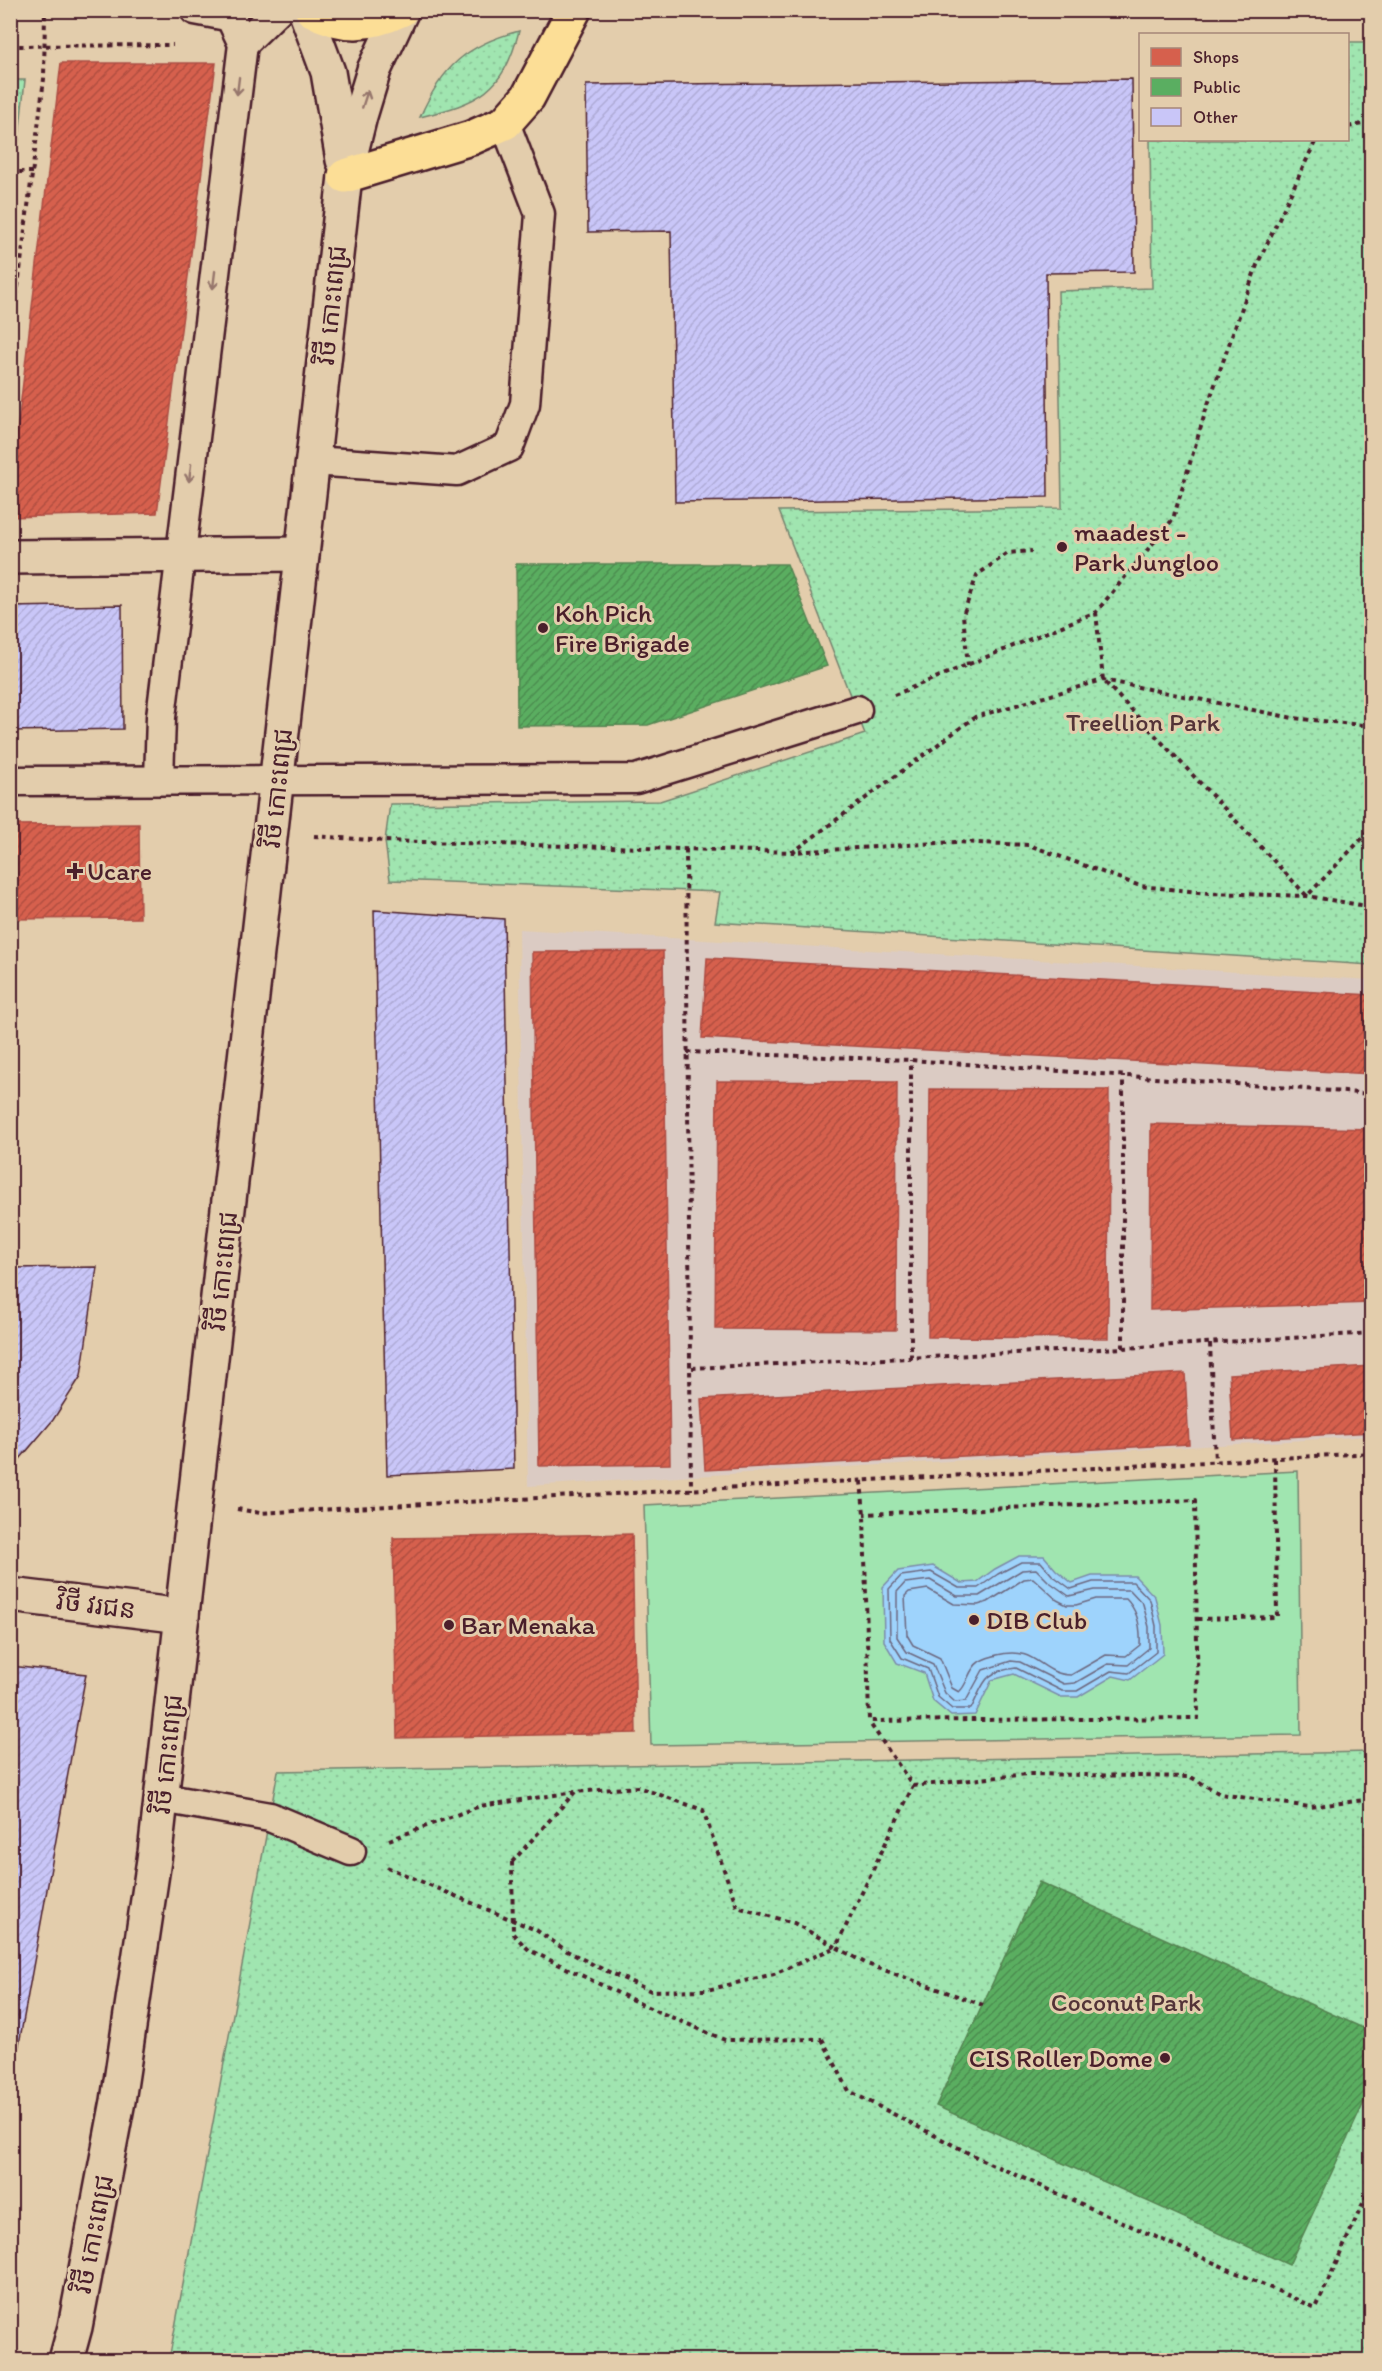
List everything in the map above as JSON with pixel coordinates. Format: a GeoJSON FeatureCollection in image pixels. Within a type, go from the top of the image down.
{"type":"FeatureCollection","features":[{"type":"Feature","properties":{"kind":"main road","name":"វិថី កោះពេជ្រ"},"geometry":{"type":"LineString","coordinates":[[305,10],[328,72],[345,176]]}},
{"type":"Feature","properties":{"kind":"main road"},"geometry":{"type":"LineString","coordinates":[[312,10],[324,17],[342,22],[360,23],[383,19],[402,10]]}},
{"type":"Feature","properties":{"kind":"main road","name":"វិថី កោះពេជ្រ"},"geometry":{"type":"LineString","coordinates":[[66,2361],[77,2316],[118,2101],[162,1798],[345,176],[374,70],[402,10]]}},
{"type":"Feature","properties":{"kind":"main road"},"geometry":{"type":"LineString","coordinates":[[345,176],[471,138],[505,123],[528,97],[574,10]]}},
{"type":"Feature","properties":{"kind":"main road"},"geometry":{"type":"LineString","coordinates":[[10,557],[302,554]]}},
{"type":"Feature","properties":{"kind":"main road","name":"វិថី វរជន"},"geometry":{"type":"LineString","coordinates":[[10,1595],[182,1616]]}},
{"type":"Feature","properties":{"kind":"lane"},"geometry":{"type":"LineString","coordinates":[[159,780],[161,717],[243,45],[230,14],[195,10]]}},
{"type":"Feature","properties":{"kind":"lane"},"geometry":{"type":"LineString","coordinates":[[243,45],[278,10]]}},
{"type":"Feature","properties":{"kind":"lane"},"geometry":{"type":"LineString","coordinates":[[313,461],[458,471],[509,447],[525,404],[540,214],[505,123]]}},
{"type":"Feature","properties":{"kind":"lane"},"geometry":{"type":"LineString","coordinates":[[10,781],[636,779],[857,710]]}},
{"type":"Feature","properties":{"kind":"lane"},"geometry":{"type":"LineString","coordinates":[[162,1798],[270,1817],[351,1851]]}},
{"type":"Feature","properties":{"kind":"path"},"geometry":{"type":"LineString","coordinates":[[10,350],[44,80],[45,10]]}},
{"type":"Feature","properties":{"kind":"path"},"geometry":{"type":"LineString","coordinates":[[10,46],[243,45]]}},
{"type":"Feature","properties":{"kind":"path"},"geometry":{"type":"LineString","coordinates":[[1349,127],[1371,122]]}},
{"type":"Feature","properties":{"kind":"path"},"geometry":{"type":"LineString","coordinates":[[857,710],[1096,612],[1173,519],[1206,410],[1257,265],[1317,141]]}},
{"type":"Feature","properties":{"kind":"path"},"geometry":{"type":"LineString","coordinates":[[10,172],[32,172]]}},
{"type":"Feature","properties":{"kind":"path"},"geometry":{"type":"LineString","coordinates":[[968,666],[963,615],[977,575],[1008,553],[1032,551]]}},
{"type":"Feature","properties":{"kind":"path"},"geometry":{"type":"LineString","coordinates":[[1096,612],[1103,680],[1307,896]]}},
{"type":"Feature","properties":{"kind":"path"},"geometry":{"type":"LineString","coordinates":[[793,852],[975,717],[1103,680],[1293,718],[1371,726]]}},
{"type":"Feature","properties":{"kind":"path"},"geometry":{"type":"LineString","coordinates":[[1307,896],[1371,828]]}},
{"type":"Feature","properties":{"kind":"path"},"geometry":{"type":"LineString","coordinates":[[272,832],[385,841],[793,852],[955,842],[1029,845],[1140,886],[1209,893],[1307,896],[1371,907]]}},
{"type":"Feature","properties":{"kind":"path"},"geometry":{"type":"LineString","coordinates":[[686,849],[692,1368],[691,1490]]}},
{"type":"Feature","properties":{"kind":"path"},"geometry":{"type":"LineString","coordinates":[[687,1052],[911,1060],[1371,1094]]}},
{"type":"Feature","properties":{"kind":"path"},"geometry":{"type":"LineString","coordinates":[[911,1060],[911,1358]]}},
{"type":"Feature","properties":{"kind":"path"},"geometry":{"type":"LineString","coordinates":[[1123,1348],[1124,1076]]}},
{"type":"Feature","properties":{"kind":"path"},"geometry":{"type":"LineString","coordinates":[[692,1368],[1210,1344],[1371,1333]]}},
{"type":"Feature","properties":{"kind":"path"},"geometry":{"type":"LineString","coordinates":[[1210,1344],[1215,1462]]}},
{"type":"Feature","properties":{"kind":"path"},"geometry":{"type":"LineString","coordinates":[[195,1503],[261,1513],[1371,1454]]}},
{"type":"Feature","properties":{"kind":"path"},"geometry":{"type":"LineString","coordinates":[[1197,1619],[1277,1617],[1275,1459]]}},
{"type":"Feature","properties":{"kind":"path"},"geometry":{"type":"LineString","coordinates":[[861,1481],[864,1514],[869,1721],[913,1786]]}},
{"type":"Feature","properties":{"kind":"path"},"geometry":{"type":"LineString","coordinates":[[864,1514],[1195,1500],[1198,1718],[869,1721]]}},
{"type":"Feature","properties":{"kind":"path"},"geometry":{"type":"LineString","coordinates":[[913,1786],[1028,1774],[1191,1777],[1220,1794],[1311,1807],[1371,1798]]}},
{"type":"Feature","properties":{"kind":"path"},"geometry":{"type":"LineString","coordinates":[[351,1851],[536,1930],[596,1966],[651,1991],[707,1990],[774,1974],[836,1947],[913,1786]]}},
{"type":"Feature","properties":{"kind":"path"},"geometry":{"type":"LineString","coordinates":[[351,1851],[417,1831],[480,1806],[575,1792],[638,1787],[703,1810],[737,1907],[794,1923],[867,1964],[982,2005]]}},
{"type":"Feature","properties":{"kind":"path"},"geometry":{"type":"LineString","coordinates":[[575,1792],[512,1862],[513,1934],[529,1950],[643,2005],[725,2040],[822,2039],[849,2091],[980,2159],[1316,2308],[1371,2183]]}},
{"type":"Feature","properties":{"kind":"shaded area"},"geometry":{"type":"Polygon","coordinates":[[[519,929],[1371,980],[1371,1436],[528,1486],[519,929]]]}},
{"type":"Feature","properties":{"kind":"green space"},"geometry":{"type":"Polygon","coordinates":[[[519,31],[513,52],[505,68],[486,92],[458,106],[420,117],[437,84],[458,60],[484,43],[519,31]]]}},
{"type":"Feature","properties":{"kind":"green space","name":"Treellion Park"},"geometry":{"type":"Polygon","coordinates":[[[1349,42],[1371,42],[1371,965],[715,922],[720,892],[390,880],[385,841],[390,804],[660,801],[865,734],[779,511],[1062,508],[1058,291],[1152,288],[1150,141],[1349,141],[1349,42]]]}},
{"type":"Feature","properties":{"kind":"green space"},"geometry":{"type":"Polygon","coordinates":[[[10,80],[25,80],[11,212],[10,80]]]}},
{"type":"Feature","properties":{"kind":"green space","name":"DIB Club"},"geometry":{"type":"Polygon","coordinates":[[[1298,1471],[1301,1735],[651,1745],[644,1505],[1298,1471]]]}},
{"type":"Feature","properties":{"kind":"green space","name":"Coconut Park"},"geometry":{"type":"Polygon","coordinates":[[[1371,1752],[1371,2360],[169,2360],[278,1771],[1371,1752]]]}},
{"type":"Feature","properties":{"kind":"water"},"geometry":{"type":"Polygon","coordinates":[[[1019,1556],[1044,1556],[1072,1583],[1092,1576],[1135,1576],[1155,1597],[1162,1625],[1163,1654],[1130,1680],[1113,1676],[1078,1697],[1061,1697],[1014,1674],[992,1680],[975,1715],[951,1716],[933,1701],[924,1673],[897,1663],[884,1641],[883,1587],[898,1571],[933,1566],[961,1583],[977,1582],[1019,1556]]]}},
{"type":"Feature","properties":{"kind":"building: Shops"},"geometry":{"type":"Polygon","coordinates":[[[61,63],[216,63],[157,513],[10,517],[10,492],[61,63]]]}},
{"type":"Feature","properties":{"kind":"building: Shops","name":"Ucare"},"geometry":{"type":"Polygon","coordinates":[[[139,824],[140,918],[10,919],[10,825],[139,824]]]}},
{"type":"Feature","properties":{"kind":"building: Shops"},"geometry":{"type":"Polygon","coordinates":[[[663,951],[670,1464],[539,1466],[532,952],[663,951]]]}},
{"type":"Feature","properties":{"kind":"building: Shops"},"geometry":{"type":"Polygon","coordinates":[[[707,958],[1372,995],[1372,1074],[702,1038],[707,958]]]}},
{"type":"Feature","properties":{"kind":"building: Shops"},"geometry":{"type":"Polygon","coordinates":[[[717,1081],[897,1082],[896,1330],[715,1329],[717,1081]]]}},
{"type":"Feature","properties":{"kind":"building: Shops"},"geometry":{"type":"Polygon","coordinates":[[[930,1089],[1109,1090],[1108,1338],[928,1337],[930,1089]]]}},
{"type":"Feature","properties":{"kind":"building: Shops"},"geometry":{"type":"Polygon","coordinates":[[[1151,1124],[1372,1129],[1372,1303],[1150,1310],[1151,1124]]]}},
{"type":"Feature","properties":{"kind":"building: Shops"},"geometry":{"type":"Polygon","coordinates":[[[1372,1366],[1372,1432],[1233,1440],[1229,1374],[1372,1366]]]}},
{"type":"Feature","properties":{"kind":"building: Shops"},"geometry":{"type":"Polygon","coordinates":[[[1185,1373],[1189,1444],[705,1470],[701,1399],[1185,1373]]]}},
{"type":"Feature","properties":{"kind":"building: Shops"},"geometry":{"type":"Polygon","coordinates":[[[632,1534],[636,1733],[397,1738],[393,1538],[632,1534]]]}},
{"type":"Feature","properties":{"kind":"building: Public"},"geometry":{"type":"Polygon","coordinates":[[[516,564],[787,564],[827,666],[648,725],[517,726],[516,564]]]}},
{"type":"Feature","properties":{"kind":"building: Public","name":"CIS Roller Dome"},"geometry":{"type":"Polygon","coordinates":[[[1039,1882],[1372,2032],[1372,2085],[1289,2265],[936,2106],[1039,1882]]]}},
{"type":"Feature","properties":{"kind":"building: Other"},"geometry":{"type":"Polygon","coordinates":[[[1132,79],[1134,272],[1046,273],[1048,497],[675,502],[671,231],[588,232],[586,85],[1132,79]]]}},
{"type":"Feature","properties":{"kind":"building: Other"},"geometry":{"type":"Polygon","coordinates":[[[122,605],[123,729],[10,731],[10,607],[122,605]]]}},
{"type":"Feature","properties":{"kind":"building: Other"},"geometry":{"type":"Polygon","coordinates":[[[374,910],[504,919],[514,1469],[387,1475],[374,910]]]}},
{"type":"Feature","properties":{"kind":"building: Other"},"geometry":{"type":"Polygon","coordinates":[[[97,1267],[81,1376],[53,1420],[19,1460],[10,1463],[10,1268],[97,1267]]]}},
{"type":"Feature","properties":{"kind":"building: Other"},"geometry":{"type":"Polygon","coordinates":[[[10,1666],[86,1674],[10,2094],[10,1666]]]}},
{"type":"Feature","properties":{"kind":"place","name":"maadest - Park Jungloo"},"geometry":{"type":"Point","coordinates":[1062,547]}},
{"type":"Feature","properties":{"kind":"place","name":"Koh Pich Fire Brigade"},"geometry":{"type":"Point","coordinates":[543,628]}},
{"type":"Feature","properties":{"kind":"place","name":"Ucare"},"geometry":{"type":"Point","coordinates":[75,871]}},
{"type":"Feature","properties":{"kind":"place","name":"DIB Club"},"geometry":{"type":"Point","coordinates":[974,1620]}},
{"type":"Feature","properties":{"kind":"place","name":"Bar Menaka"},"geometry":{"type":"Point","coordinates":[449,1625]}},
{"type":"Feature","properties":{"kind":"place","name":"CIS Roller Dome"},"geometry":{"type":"Point","coordinates":[1165,2058]}}]}
